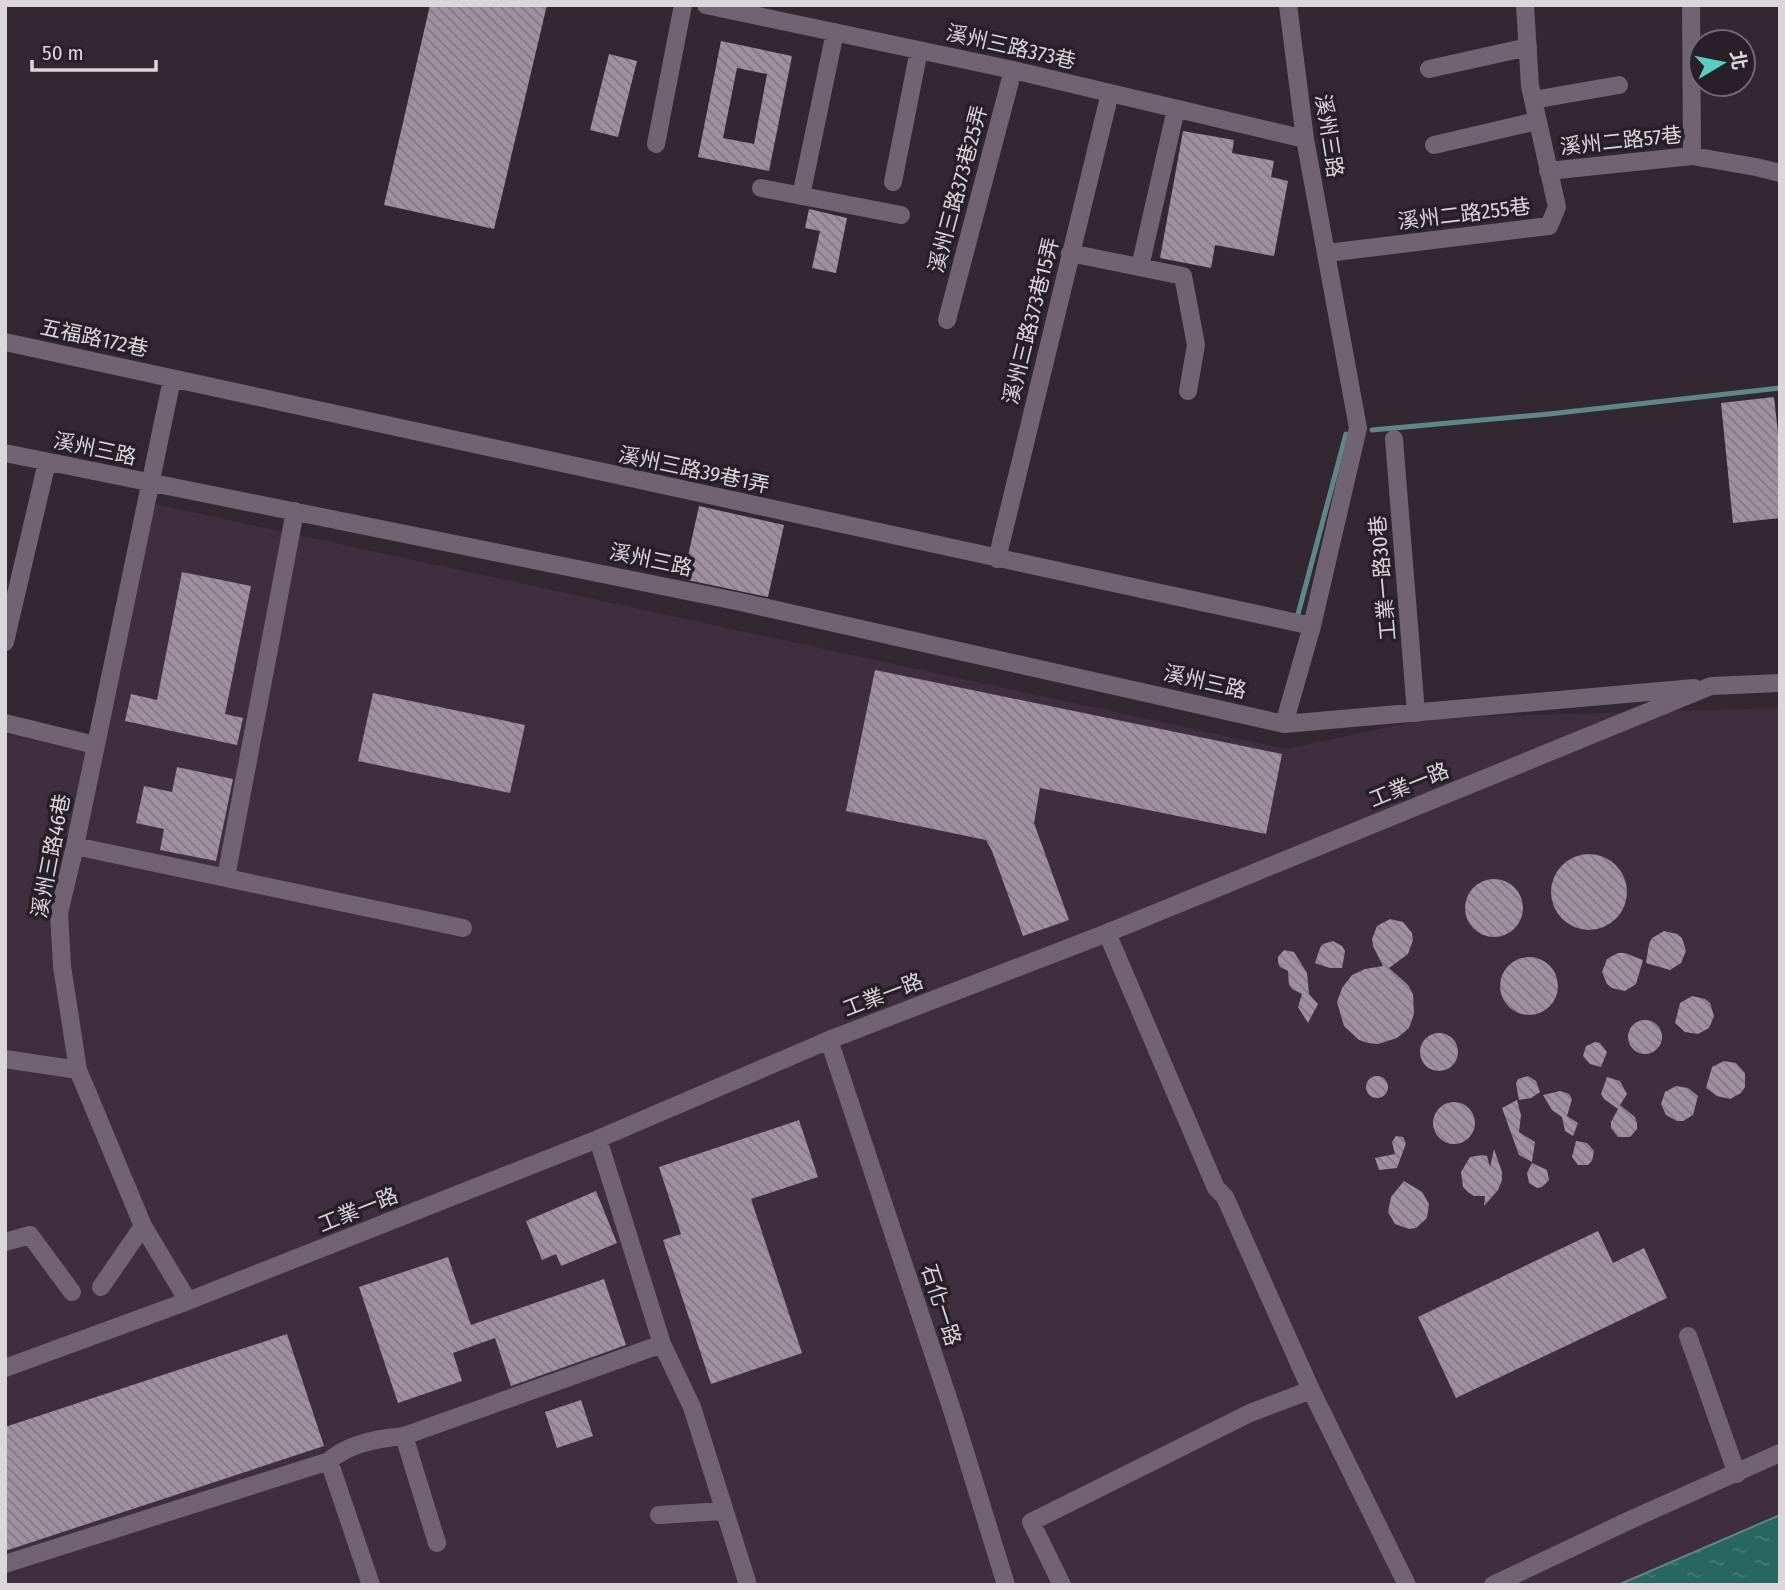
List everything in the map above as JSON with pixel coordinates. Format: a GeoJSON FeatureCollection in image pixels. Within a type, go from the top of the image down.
{"type":"FeatureCollection","features":[{"type":"Feature","properties":{"kind":"street"},"geometry":{"type":"LineString","coordinates":[[656,144],[683,5]]}},
{"type":"Feature","properties":{"kind":"street","name":"溪州三路373巷"},"geometry":{"type":"LineString","coordinates":[[706,5],[1013,70],[1305,139]]}},
{"type":"Feature","properties":{"kind":"street","name":"溪州三路"},"geometry":{"type":"LineString","coordinates":[[1284,724],[1312,626],[1358,428],[1305,139],[1288,5]]}},
{"type":"Feature","properties":{"kind":"street","name":"溪州二路255巷"},"geometry":{"type":"LineString","coordinates":[[1327,253],[1549,226],[1558,207],[1533,100],[1525,5]]}},
{"type":"Feature","properties":{"kind":"street"},"geometry":{"type":"LineString","coordinates":[[1691,5],[1692,156]]}},
{"type":"Feature","properties":{"kind":"street"},"geometry":{"type":"LineString","coordinates":[[801,196],[835,32]]}},
{"type":"Feature","properties":{"kind":"street"},"geometry":{"type":"LineString","coordinates":[[1429,69],[1528,47]]}},
{"type":"Feature","properties":{"kind":"street"},"geometry":{"type":"LineString","coordinates":[[893,182],[919,50]]}},
{"type":"Feature","properties":{"kind":"street","name":"溪州三路373巷25弄"},"geometry":{"type":"LineString","coordinates":[[947,320],[1013,70]]}},
{"type":"Feature","properties":{"kind":"street"},"geometry":{"type":"LineString","coordinates":[[1533,100],[1619,85]]}},
{"type":"Feature","properties":{"kind":"street","name":"溪州三路373巷15弄"},"geometry":{"type":"LineString","coordinates":[[997,559],[1110,93]]}},
{"type":"Feature","properties":{"kind":"street"},"geometry":{"type":"LineString","coordinates":[[1140,267],[1176,108]]}},
{"type":"Feature","properties":{"kind":"street"},"geometry":{"type":"LineString","coordinates":[[1434,145],[1537,121]]}},
{"type":"Feature","properties":{"kind":"street","name":"溪州二路57巷"},"geometry":{"type":"LineString","coordinates":[[1548,171],[1692,156],[1780,173]]}},
{"type":"Feature","properties":{"kind":"street"},"geometry":{"type":"LineString","coordinates":[[761,188],[901,215]]}},
{"type":"Feature","properties":{"kind":"street"},"geometry":{"type":"LineString","coordinates":[[1070,253],[1183,276],[1196,345],[1188,391]]}},
{"type":"Feature","properties":{"kind":"street","name":"五福路172巷"},"geometry":{"type":"LineString","coordinates":[[5,342],[172,379]]}},
{"type":"Feature","properties":{"kind":"street"},"geometry":{"type":"LineString","coordinates":[[151,484],[172,379]]}},
{"type":"Feature","properties":{"kind":"street","name":"溪州三路39巷1弄"},"geometry":{"type":"LineString","coordinates":[[172,379],[1312,626]]}},
{"type":"Feature","properties":{"kind":"street","name":"工業一路30巷"},"geometry":{"type":"LineString","coordinates":[[1394,439],[1416,713]]}},
{"type":"Feature","properties":{"kind":"street","name":"溪州三路"},"geometry":{"type":"LineString","coordinates":[[5,453],[736,601],[1284,724],[1711,686]]}},
{"type":"Feature","properties":{"kind":"street"},"geometry":{"type":"LineString","coordinates":[[5,642],[47,462]]}},
{"type":"Feature","properties":{"kind":"street","name":"溪州三路46巷"},"geometry":{"type":"LineString","coordinates":[[151,484],[59,914],[62,965],[78,1070],[143,1226],[188,1301]]}},
{"type":"Feature","properties":{"kind":"street"},"geometry":{"type":"LineString","coordinates":[[226,877],[295,511]]}},
{"type":"Feature","properties":{"kind":"street","name":"工業一路"},"geometry":{"type":"LineString","coordinates":[[5,1368],[188,1301],[598,1139],[829,1040],[1107,933],[1711,686],[1780,682]]}},
{"type":"Feature","properties":{"kind":"street"},"geometry":{"type":"LineString","coordinates":[[5,723],[95,745]]}},
{"type":"Feature","properties":{"kind":"street"},"geometry":{"type":"LineString","coordinates":[[75,845],[463,928]]}},
{"type":"Feature","properties":{"kind":"street"},"geometry":{"type":"LineString","coordinates":[[1107,933],[1216,1188],[1225,1197],[1311,1390],[1407,1585]]}},
{"type":"Feature","properties":{"kind":"street","name":"石化一路"},"geometry":{"type":"LineString","coordinates":[[829,1040],[954,1416],[1006,1585]]}},
{"type":"Feature","properties":{"kind":"street"},"geometry":{"type":"LineString","coordinates":[[5,1059],[78,1070]]}},
{"type":"Feature","properties":{"kind":"street"},"geometry":{"type":"LineString","coordinates":[[598,1139],[662,1344],[692,1407],[748,1585]]}},
{"type":"Feature","properties":{"kind":"street"},"geometry":{"type":"LineString","coordinates":[[100,1287],[143,1226]]}},
{"type":"Feature","properties":{"kind":"street"},"geometry":{"type":"LineString","coordinates":[[5,1242],[30,1235],[72,1292]]}},
{"type":"Feature","properties":{"kind":"street"},"geometry":{"type":"LineString","coordinates":[[1688,1336],[1737,1474]]}},
{"type":"Feature","properties":{"kind":"street"},"geometry":{"type":"LineString","coordinates":[[5,1564],[329,1461],[339,1452],[385,1437],[404,1436],[662,1344]]}},
{"type":"Feature","properties":{"kind":"street"},"geometry":{"type":"LineString","coordinates":[[1062,1585],[1031,1522],[1250,1413],[1311,1390]]}},
{"type":"Feature","properties":{"kind":"street"},"geometry":{"type":"LineString","coordinates":[[404,1436],[437,1543]]}},
{"type":"Feature","properties":{"kind":"street"},"geometry":{"type":"LineString","coordinates":[[1493,1585],[1780,1453]]}},
{"type":"Feature","properties":{"kind":"street"},"geometry":{"type":"LineString","coordinates":[[329,1461],[370,1585]]}},
{"type":"Feature","properties":{"kind":"street"},"geometry":{"type":"LineString","coordinates":[[659,1515],[723,1511]]}},
{"type":"Feature","properties":{"kind":"shaded area"},"geometry":{"type":"Polygon","coordinates":[[[141,501],[1286,749],[1431,718],[1780,708],[1780,1585],[5,1585],[5,734],[86,751],[141,501]]]}},
{"type":"Feature","properties":{"kind":"water"},"geometry":{"type":"Polygon","coordinates":[[[1780,1515],[1780,1585],[1618,1585],[1780,1515]]]}},
{"type":"Feature","properties":{"kind":"building"},"geometry":{"type":"Polygon","coordinates":[[[430,5],[547,5],[494,229],[384,205],[430,5]]]}},
{"type":"Feature","properties":{"kind":"building"},"geometry":{"type":"Polygon","coordinates":[[[721,41],[792,56],[769,171],[698,157],[721,41]],[[737,68],[723,138],[754,144],[767,74],[737,68]]]}},
{"type":"Feature","properties":{"kind":"building"},"geometry":{"type":"Polygon","coordinates":[[[609,54],[637,61],[618,137],[590,130],[609,54]]]}},
{"type":"Feature","properties":{"kind":"building"},"geometry":{"type":"Polygon","coordinates":[[[1183,131],[1234,140],[1232,153],[1274,161],[1271,177],[1288,181],[1274,256],[1215,245],[1211,268],[1160,258],[1183,131]]]}},
{"type":"Feature","properties":{"kind":"building"},"geometry":{"type":"Polygon","coordinates":[[[809,209],[847,218],[836,273],[812,268],[820,231],[805,228],[809,209]]]}},
{"type":"Feature","properties":{"kind":"building"},"geometry":{"type":"Polygon","coordinates":[[[1774,397],[1780,451],[1780,518],[1733,523],[1721,403],[1774,397]]]}},
{"type":"Feature","properties":{"kind":"building"},"geometry":{"type":"Polygon","coordinates":[[[699,506],[784,525],[768,597],[683,579],[699,506]]]}},
{"type":"Feature","properties":{"kind":"building"},"geometry":{"type":"Polygon","coordinates":[[[182,572],[251,586],[225,714],[243,718],[237,745],[125,721],[131,694],[157,700],[182,572]]]}},
{"type":"Feature","properties":{"kind":"building"},"geometry":{"type":"Polygon","coordinates":[[[875,670],[1282,754],[1266,834],[1040,788],[1034,823],[1069,920],[1023,936],[986,840],[846,811],[875,670]]]}},
{"type":"Feature","properties":{"kind":"building"},"geometry":{"type":"Polygon","coordinates":[[[373,693],[525,725],[510,793],[358,761],[373,693]]]}},
{"type":"Feature","properties":{"kind":"building"},"geometry":{"type":"Polygon","coordinates":[[[177,767],[233,779],[216,861],[160,850],[164,829],[136,823],[144,786],[172,792],[177,767]]]}},
{"type":"Feature","properties":{"kind":"building"},"geometry":{"type":"Polygon","coordinates":[[[1597,854],[1610,860],[1621,871],[1627,884],[1625,907],[1610,924],[1597,930],[1581,930],[1568,924],[1553,907],[1551,884],[1557,871],[1574,856],[1597,854]]]}},
{"type":"Feature","properties":{"kind":"building"},"geometry":{"type":"Polygon","coordinates":[[[1488,879],[1500,879],[1515,887],[1523,902],[1523,914],[1515,929],[1500,937],[1488,937],[1473,929],[1465,914],[1465,902],[1473,887],[1488,879]]]}},
{"type":"Feature","properties":{"kind":"building"},"geometry":{"type":"Polygon","coordinates":[[[1390,919],[1403,922],[1412,933],[1413,940],[1408,954],[1389,968],[1408,985],[1413,994],[1414,1014],[1409,1028],[1397,1038],[1378,1044],[1368,1043],[1359,1040],[1344,1026],[1337,1002],[1342,988],[1352,975],[1365,969],[1383,966],[1372,939],[1377,926],[1390,919]]]}},
{"type":"Feature","properties":{"kind":"building"},"geometry":{"type":"Polygon","coordinates":[[[1664,931],[1682,938],[1686,951],[1681,963],[1670,970],[1646,963],[1652,938],[1664,931]]]}},
{"type":"Feature","properties":{"kind":"building"},"geometry":{"type":"Polygon","coordinates":[[[1333,941],[1345,951],[1342,968],[1330,968],[1315,963],[1323,944],[1333,941]]]}},
{"type":"Feature","properties":{"kind":"building"},"geometry":{"type":"Polygon","coordinates":[[[1284,950],[1294,952],[1307,973],[1309,994],[1318,1004],[1308,1023],[1298,1007],[1302,994],[1292,989],[1288,971],[1278,963],[1278,957],[1284,950]]]}},
{"type":"Feature","properties":{"kind":"building"},"geometry":{"type":"Polygon","coordinates":[[[1618,953],[1643,960],[1636,984],[1625,991],[1607,984],[1602,972],[1607,959],[1618,953]]]}},
{"type":"Feature","properties":{"kind":"building"},"geometry":{"type":"Polygon","coordinates":[[[1523,957],[1535,957],[1550,965],[1558,980],[1558,992],[1550,1007],[1535,1015],[1523,1015],[1508,1007],[1500,992],[1500,980],[1508,965],[1523,957]]]}},
{"type":"Feature","properties":{"kind":"building"},"geometry":{"type":"Polygon","coordinates":[[[1692,996],[1710,1003],[1714,1016],[1709,1028],[1698,1034],[1685,1032],[1675,1023],[1680,1003],[1692,996]]]}},
{"type":"Feature","properties":{"kind":"building"},"geometry":{"type":"Polygon","coordinates":[[[1645,1020],[1657,1025],[1662,1037],[1657,1049],[1645,1054],[1633,1049],[1628,1037],[1633,1025],[1645,1020]]]}},
{"type":"Feature","properties":{"kind":"building"},"geometry":{"type":"Polygon","coordinates":[[[1439,1033],[1453,1038],[1458,1052],[1453,1066],[1439,1071],[1425,1066],[1420,1052],[1425,1038],[1439,1033]]]}},
{"type":"Feature","properties":{"kind":"building"},"geometry":{"type":"Polygon","coordinates":[[[1600,1043],[1607,1052],[1601,1067],[1590,1064],[1583,1056],[1586,1046],[1600,1043]]]}},
{"type":"Feature","properties":{"kind":"building"},"geometry":{"type":"Polygon","coordinates":[[[1724,1061],[1736,1063],[1745,1073],[1745,1087],[1741,1093],[1730,1099],[1717,1096],[1706,1088],[1712,1067],[1724,1061]]]}},
{"type":"Feature","properties":{"kind":"building"},"geometry":{"type":"Polygon","coordinates":[[[1377,1076],[1385,1079],[1388,1087],[1385,1095],[1377,1098],[1369,1095],[1366,1087],[1369,1079],[1377,1076]]]}},
{"type":"Feature","properties":{"kind":"building"},"geometry":{"type":"Polygon","coordinates":[[[1528,1076],[1536,1081],[1540,1092],[1531,1098],[1519,1100],[1516,1084],[1518,1079],[1528,1076]]]}},
{"type":"Feature","properties":{"kind":"building"},"geometry":{"type":"Polygon","coordinates":[[[1607,1077],[1620,1081],[1627,1094],[1620,1105],[1635,1117],[1637,1123],[1637,1129],[1630,1137],[1618,1137],[1611,1128],[1618,1109],[1601,1094],[1607,1077]]]}},
{"type":"Feature","properties":{"kind":"building"},"geometry":{"type":"Polygon","coordinates":[[[1676,1086],[1688,1088],[1698,1096],[1693,1115],[1683,1121],[1666,1115],[1661,1104],[1665,1092],[1676,1086]]]}},
{"type":"Feature","properties":{"kind":"building"},"geometry":{"type":"Polygon","coordinates":[[[1560,1091],[1569,1094],[1572,1099],[1567,1116],[1578,1123],[1573,1136],[1565,1131],[1562,1117],[1552,1110],[1543,1095],[1560,1091]]]}},
{"type":"Feature","properties":{"kind":"building"},"geometry":{"type":"Polygon","coordinates":[[[1517,1100],[1521,1115],[1519,1132],[1535,1142],[1532,1162],[1519,1155],[1502,1108],[1517,1100]]]}},
{"type":"Feature","properties":{"kind":"building"},"geometry":{"type":"Polygon","coordinates":[[[1454,1102],[1469,1108],[1475,1123],[1469,1138],[1454,1144],[1439,1138],[1433,1123],[1439,1108],[1454,1102]]]}},
{"type":"Feature","properties":{"kind":"building"},"geometry":{"type":"Polygon","coordinates":[[[799,1120],[818,1177],[751,1199],[802,1353],[711,1384],[663,1240],[681,1234],[659,1167],[799,1120]]]}},
{"type":"Feature","properties":{"kind":"building"},"geometry":{"type":"Polygon","coordinates":[[[1396,1136],[1403,1137],[1406,1143],[1397,1168],[1379,1170],[1375,1158],[1395,1154],[1392,1142],[1396,1136]]]}},
{"type":"Feature","properties":{"kind":"building"},"geometry":{"type":"Polygon","coordinates":[[[1576,1141],[1587,1143],[1594,1151],[1592,1161],[1588,1165],[1578,1165],[1572,1157],[1576,1141]]]}},
{"type":"Feature","properties":{"kind":"building"},"geometry":{"type":"Polygon","coordinates":[[[1494,1149],[1502,1180],[1498,1190],[1484,1206],[1485,1196],[1474,1196],[1463,1187],[1461,1172],[1470,1157],[1487,1156],[1490,1167],[1494,1149]]]}},
{"type":"Feature","properties":{"kind":"building"},"geometry":{"type":"Polygon","coordinates":[[[1532,1163],[1547,1170],[1549,1180],[1542,1187],[1537,1188],[1529,1183],[1527,1173],[1532,1163]]]}},
{"type":"Feature","properties":{"kind":"building"},"geometry":{"type":"Polygon","coordinates":[[[1404,1181],[1422,1192],[1429,1204],[1427,1218],[1416,1228],[1409,1229],[1395,1224],[1388,1212],[1391,1197],[1404,1181]]]}},
{"type":"Feature","properties":{"kind":"building"},"geometry":{"type":"Polygon","coordinates":[[[596,1191],[617,1243],[561,1266],[556,1254],[542,1260],[526,1221],[596,1191]]]}},
{"type":"Feature","properties":{"kind":"building"},"geometry":{"type":"Polygon","coordinates":[[[1598,1231],[1613,1263],[1644,1248],[1667,1298],[1456,1398],[1418,1317],[1598,1231]]]}},
{"type":"Feature","properties":{"kind":"building"},"geometry":{"type":"Polygon","coordinates":[[[448,1257],[471,1325],[604,1279],[626,1345],[511,1386],[495,1338],[453,1353],[462,1381],[398,1403],[359,1287],[448,1257]]]}},
{"type":"Feature","properties":{"kind":"building"},"geometry":{"type":"Polygon","coordinates":[[[287,1334],[324,1446],[5,1551],[5,1427],[287,1334]]]}},
{"type":"Feature","properties":{"kind":"building"},"geometry":{"type":"Polygon","coordinates":[[[581,1400],[593,1436],[557,1448],[545,1412],[581,1400]]]}},
{"type":"Feature","properties":{"kind":"waterway"},"geometry":{"type":"LineString","coordinates":[[1372,430],[1549,414],[1780,388]]}},
{"type":"Feature","properties":{"kind":"waterway"},"geometry":{"type":"LineString","coordinates":[[1297,618],[1346,434]]}}]}
